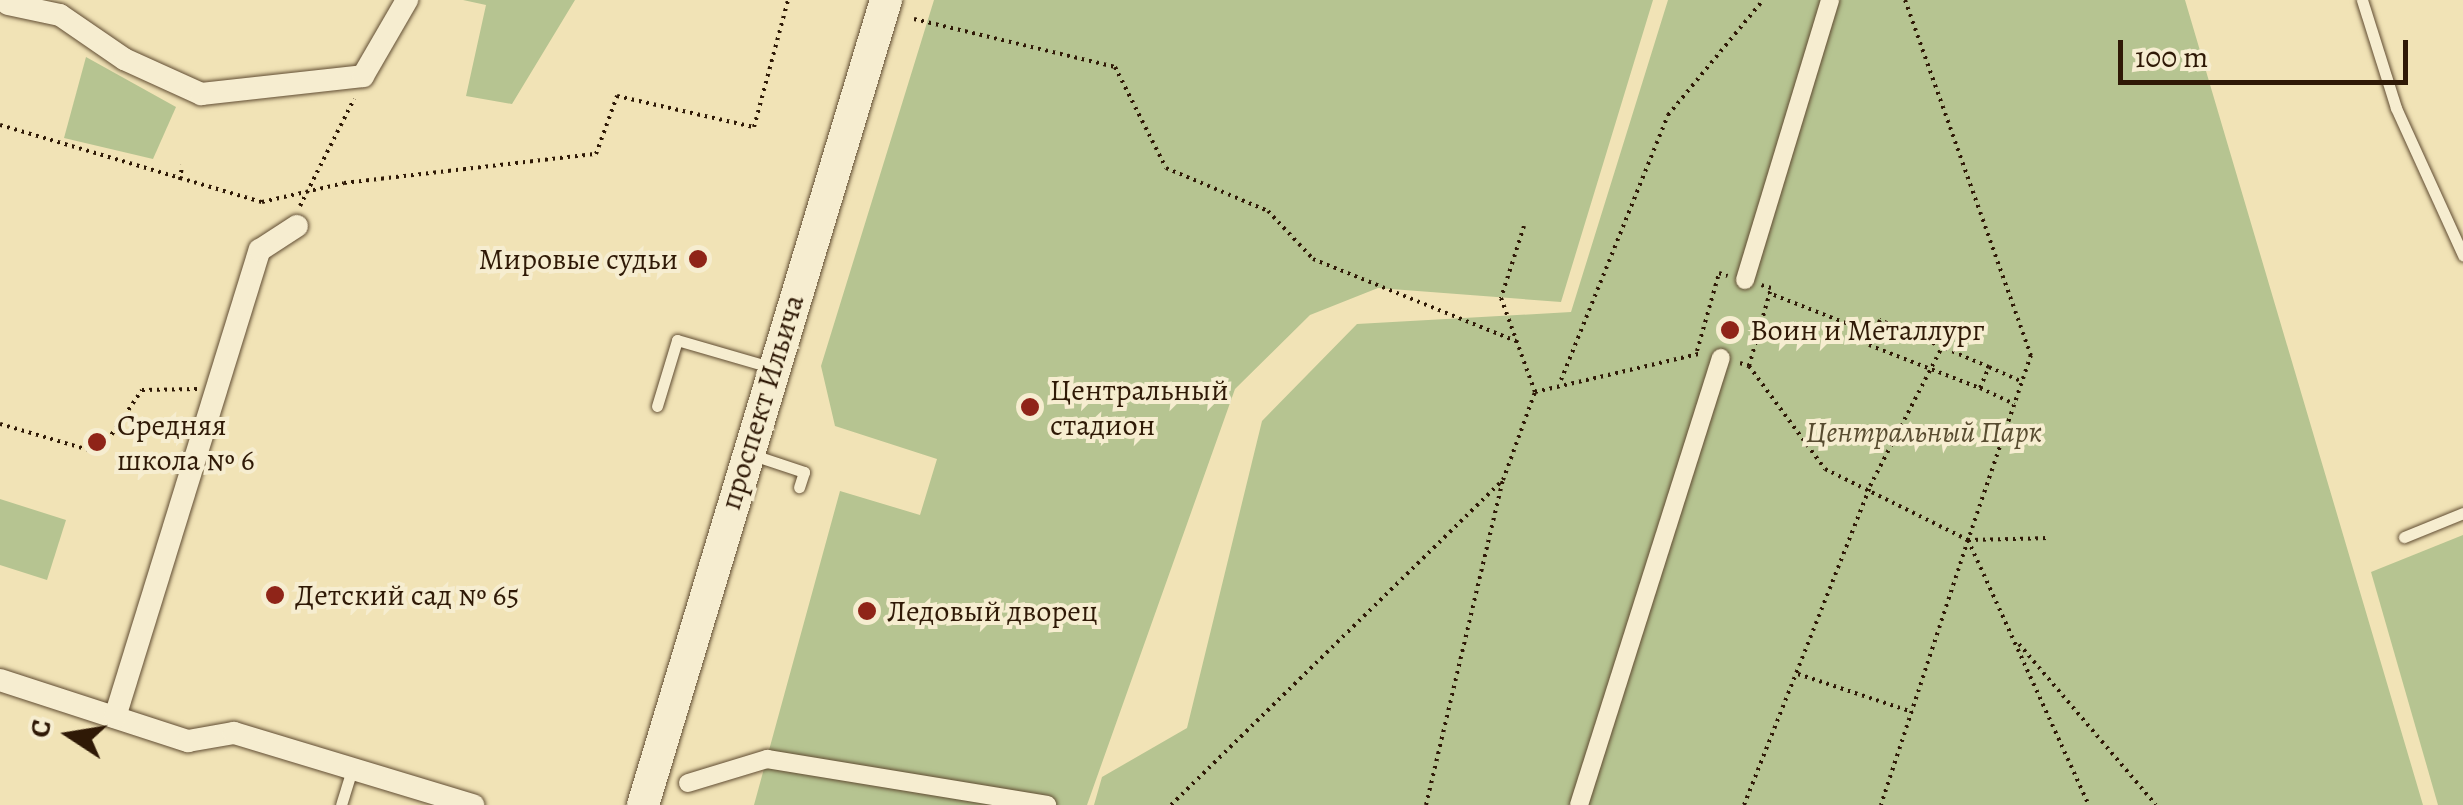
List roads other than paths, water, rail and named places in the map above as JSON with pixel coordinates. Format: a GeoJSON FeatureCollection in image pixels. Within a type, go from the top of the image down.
{"type":"FeatureCollection","features":[{"type":"Feature","properties":{"kind":"main road","name":"проспект Ильича"},"geometry":{"type":"LineString","coordinates":[[643,805],[746,452],[886,0]]}},
{"type":"Feature","properties":{"kind":"street"},"geometry":{"type":"LineString","coordinates":[[8,4],[60,15],[124,60],[202,94],[363,76],[407,0]]}},
{"type":"Feature","properties":{"kind":"street"},"geometry":{"type":"LineString","coordinates":[[1745,280],[1830,0]]}},
{"type":"Feature","properties":{"kind":"street"},"geometry":{"type":"LineString","coordinates":[[115,717],[260,250],[298,226]]}},
{"type":"Feature","properties":{"kind":"street"},"geometry":{"type":"LineString","coordinates":[[1578,805],[1721,358]]}},
{"type":"Feature","properties":{"kind":"street"},"geometry":{"type":"LineString","coordinates":[[0,680],[188,740],[234,732],[354,765],[474,805]]}},
{"type":"Feature","properties":{"kind":"street"},"geometry":{"type":"LineString","coordinates":[[688,783],[766,759],[1047,805]]}},
{"type":"Feature","properties":{"kind":"lane"},"geometry":{"type":"LineString","coordinates":[[2362,0],[2396,108],[2463,256]]}},
{"type":"Feature","properties":{"kind":"lane"},"geometry":{"type":"LineString","coordinates":[[657,406],[677,340],[773,368]]}},
{"type":"Feature","properties":{"kind":"lane"},"geometry":{"type":"LineString","coordinates":[[746,452],[804,472],[799,486]]}},
{"type":"Feature","properties":{"kind":"lane"},"geometry":{"type":"LineString","coordinates":[[2404,536],[2463,513]]}},
{"type":"Feature","properties":{"kind":"lane"},"geometry":{"type":"LineString","coordinates":[[341,805],[354,765]]}},
{"type":"Feature","properties":{"kind":"place","name":"Мировые судьи"},"geometry":{"type":"Point","coordinates":[698,259]}},
{"type":"Feature","properties":{"kind":"place","name":"Воин и Металлург"},"geometry":{"type":"Point","coordinates":[1730,330]}},
{"type":"Feature","properties":{"kind":"place","name":"Центральный стадион"},"geometry":{"type":"Point","coordinates":[1030,407]}},
{"type":"Feature","properties":{"kind":"place","name":"Средняя школа № 6"},"geometry":{"type":"Point","coordinates":[97,442]}},
{"type":"Feature","properties":{"kind":"place","name":"Детский сад № 65"},"geometry":{"type":"Point","coordinates":[275,595]}},
{"type":"Feature","properties":{"kind":"place","name":"Ледовый дворец"},"geometry":{"type":"Point","coordinates":[867,611]}},
{"type":"Feature","properties":{"kind":"park label","name":"Центральный Парк"},"geometry":{"type":"Point","coordinates":[1924,432]}}]}
